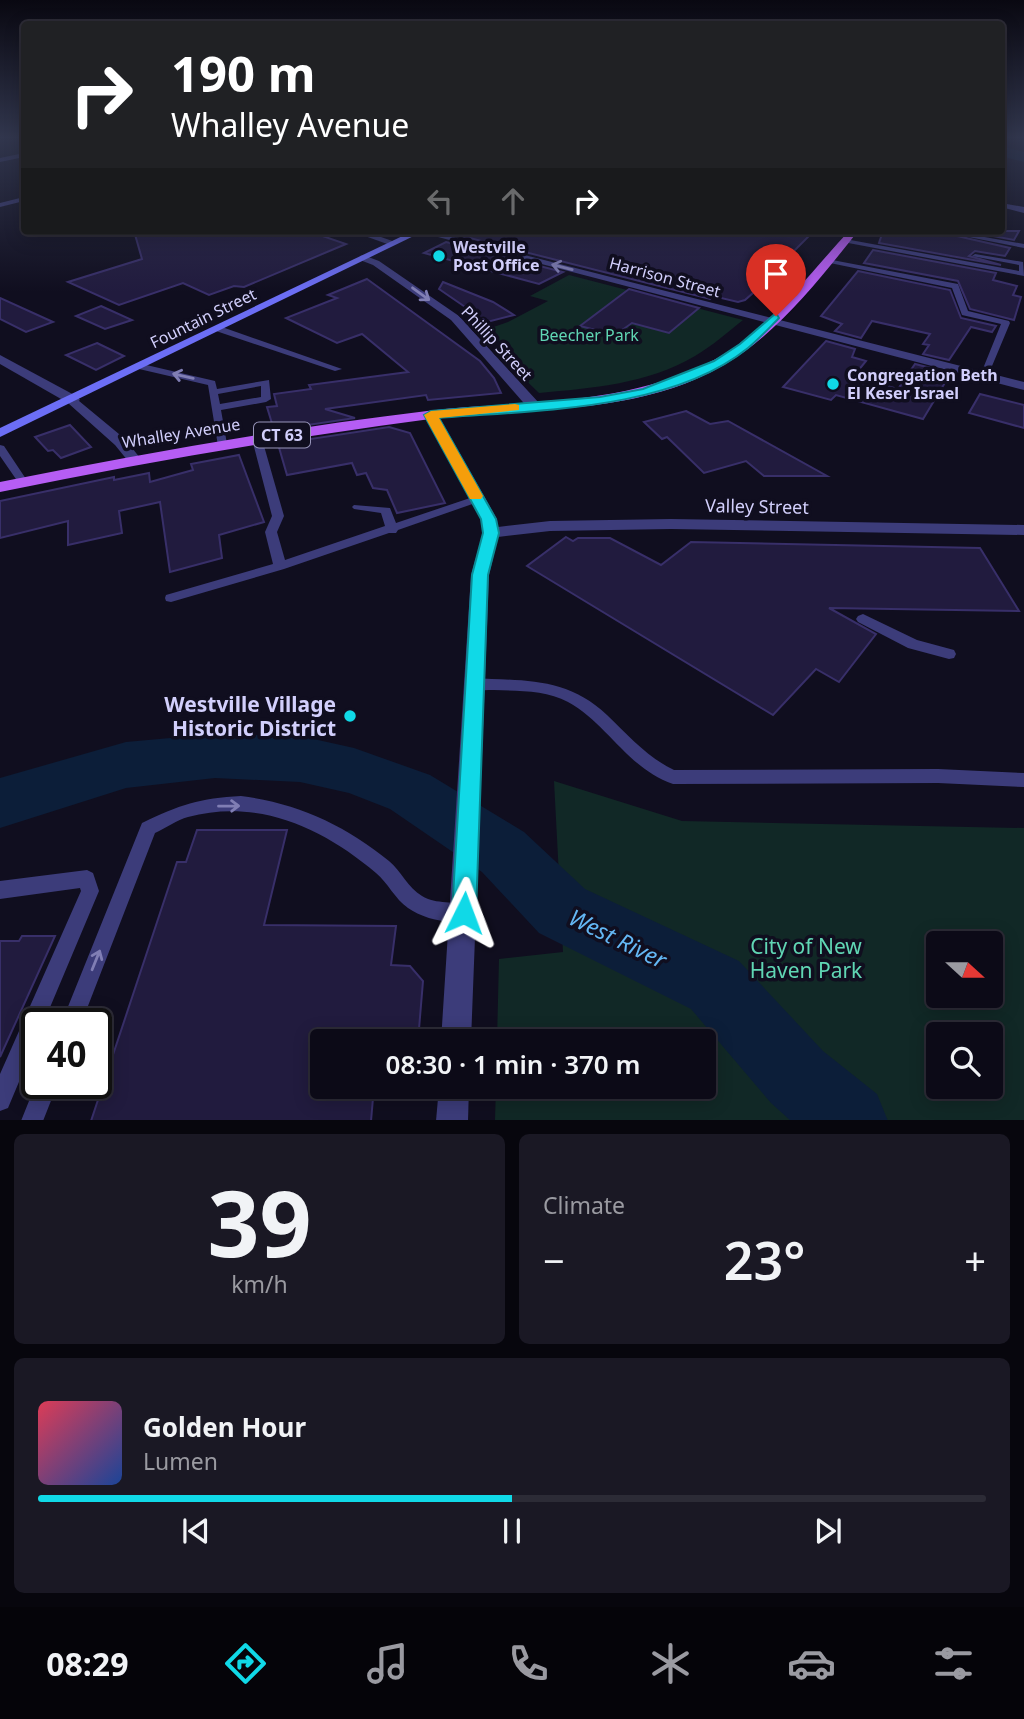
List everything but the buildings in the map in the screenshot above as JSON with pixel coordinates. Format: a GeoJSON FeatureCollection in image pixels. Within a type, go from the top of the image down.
{"type":"FeatureCollection","features":[{"type":"Feature","properties":{"kind":"main road","name":"Fountain Street"},"geometry":{"type":"LineString","coordinates":[[0,433],[219,330],[410,235]]}},
{"type":"Feature","properties":{"kind":"main road","name":"Whalley Avenue"},"geometry":{"type":"LineString","coordinates":[[0,487],[133,458],[222,444],[431,415],[623,397],[669,385],[718,363],[744,346],[771,321],[850,235]]}},
{"type":"Feature","properties":{"kind":"street"},"geometry":{"type":"LineString","coordinates":[[0,205],[21,200]]}},
{"type":"Feature","properties":{"kind":"street"},"geometry":{"type":"LineString","coordinates":[[1005,206],[1024,209]]}},
{"type":"Feature","properties":{"kind":"street"},"geometry":{"type":"LineString","coordinates":[[368,235],[393,243]]}},
{"type":"Feature","properties":{"kind":"street","name":"Harrison Street"},"geometry":{"type":"LineString","coordinates":[[435,235],[1024,386]]}},
{"type":"Feature","properties":{"kind":"street","name":"Phillip Street"},"geometry":{"type":"LineString","coordinates":[[363,258],[385,269],[455,318],[534,406]]}},
{"type":"Feature","properties":{"kind":"street"},"geometry":{"type":"LineString","coordinates":[[0,359],[73,400],[120,442],[133,458]]}},
{"type":"Feature","properties":{"kind":"street"},"geometry":{"type":"LineString","coordinates":[[431,415],[489,519],[491,533],[480,575],[457,1029]]}},
{"type":"Feature","properties":{"kind":"street","name":"Valley Street"},"geometry":{"type":"LineString","coordinates":[[491,533],[550,526],[671,524],[1024,530]]}},
{"type":"Feature","properties":{"kind":"street"},"geometry":{"type":"LineString","coordinates":[[452,1120],[453,1099]]}},
{"type":"Feature","properties":{"kind":"lane"},"geometry":{"type":"LineString","coordinates":[[1005,234],[1024,237]]}},
{"type":"Feature","properties":{"kind":"lane"},"geometry":{"type":"LineString","coordinates":[[964,235],[1024,246]]}},
{"type":"Feature","properties":{"kind":"lane"},"geometry":{"type":"LineString","coordinates":[[987,239],[990,235]]}},
{"type":"Feature","properties":{"kind":"lane"},"geometry":{"type":"LineString","coordinates":[[845,241],[1022,274],[1023,264],[975,256]]}},
{"type":"Feature","properties":{"kind":"lane"},"geometry":{"type":"LineString","coordinates":[[827,261],[956,286],[965,313],[1006,323],[984,376]]}},
{"type":"Feature","properties":{"kind":"lane"},"geometry":{"type":"LineString","coordinates":[[219,330],[338,369]]}},
{"type":"Feature","properties":{"kind":"lane"},"geometry":{"type":"LineString","coordinates":[[142,367],[212,383],[222,444]]}},
{"type":"Feature","properties":{"kind":"lane"},"geometry":{"type":"LineString","coordinates":[[214,392],[266,382],[266,399],[216,408]]}},
{"type":"Feature","properties":{"kind":"lane"},"geometry":{"type":"LineString","coordinates":[[257,439],[278,516],[271,532],[280,566]]}},
{"type":"Feature","properties":{"kind":"lane"},"geometry":{"type":"LineString","coordinates":[[0,448],[23,482]]}},
{"type":"Feature","properties":{"kind":"lane"},"geometry":{"type":"LineString","coordinates":[[171,598],[392,530],[477,499]]}},
{"type":"Feature","properties":{"kind":"lane"},"geometry":{"type":"LineString","coordinates":[[358,507],[386,510],[392,530]]}},
{"type":"Feature","properties":{"kind":"lane"},"geometry":{"type":"LineString","coordinates":[[863,619],[913,644],[949,654]]}},
{"type":"Feature","properties":{"kind":"lane"},"geometry":{"type":"LineString","coordinates":[[473,684],[539,688],[575,699],[652,768],[673,777],[938,776],[1024,780]]}},
{"type":"Feature","properties":{"kind":"lane"},"geometry":{"type":"LineString","coordinates":[[77,1008],[148,828],[188,810],[226,805],[276,807],[339,833],[387,870],[415,903],[432,909],[464,913]]}},
{"type":"Feature","properties":{"kind":"lane"},"geometry":{"type":"LineString","coordinates":[[0,1100],[90,891],[87,879],[1,889]]}},
{"type":"Feature","properties":{"kind":"lane"},"geometry":{"type":"LineString","coordinates":[[32,1120],[41,1099]]}},
{"type":"Feature","properties":{"kind":"green space","name":"Beecher Park"},"geometry":{"type":"Polygon","coordinates":[[[569,275],[743,320],[701,352],[658,373],[619,383],[539,393],[507,362],[482,331],[508,322],[548,301],[530,296],[569,275]]]}},
{"type":"Feature","properties":{"kind":"green space","name":"City of New Haven Park"},"geometry":{"type":"Polygon","coordinates":[[[554,781],[682,821],[1024,828],[1024,1120],[495,1120],[496,1099],[716,1099],[716,1029],[497,1029],[499,959],[563,952],[554,781]]]}},
{"type":"Feature","properties":{"kind":"waterway","name":"West River"},"geometry":{"type":"LineString","coordinates":[[0,803],[126,765],[215,756],[300,759],[354,771],[410,792],[503,852],[562,911],[715,985],[797,1077],[849,1120]]}},
{"type":"Feature","properties":{"kind":"slow traffic"},"geometry":{"type":"LineString","coordinates":[[475,496],[431,415],[515,408]]}},
{"type":"Feature","properties":{"kind":"place","name":"Westville Post Office"},"geometry":{"type":"Point","coordinates":[439,256]}},
{"type":"Feature","properties":{"kind":"place","name":"Congregation Beth El Keser Israel"},"geometry":{"type":"Point","coordinates":[833,384]}},
{"type":"Feature","properties":{"kind":"place","name":"Westville Village Historic District"},"geometry":{"type":"Point","coordinates":[350,716]}},
{"type":"Feature","properties":{"kind":"route"},"geometry":{"type":"LineString","coordinates":[[464,913],[480,575],[491,533],[489,519],[431,415],[600,400],[646,392],[686,379],[718,363],[744,346],[776,316]]}}]}
